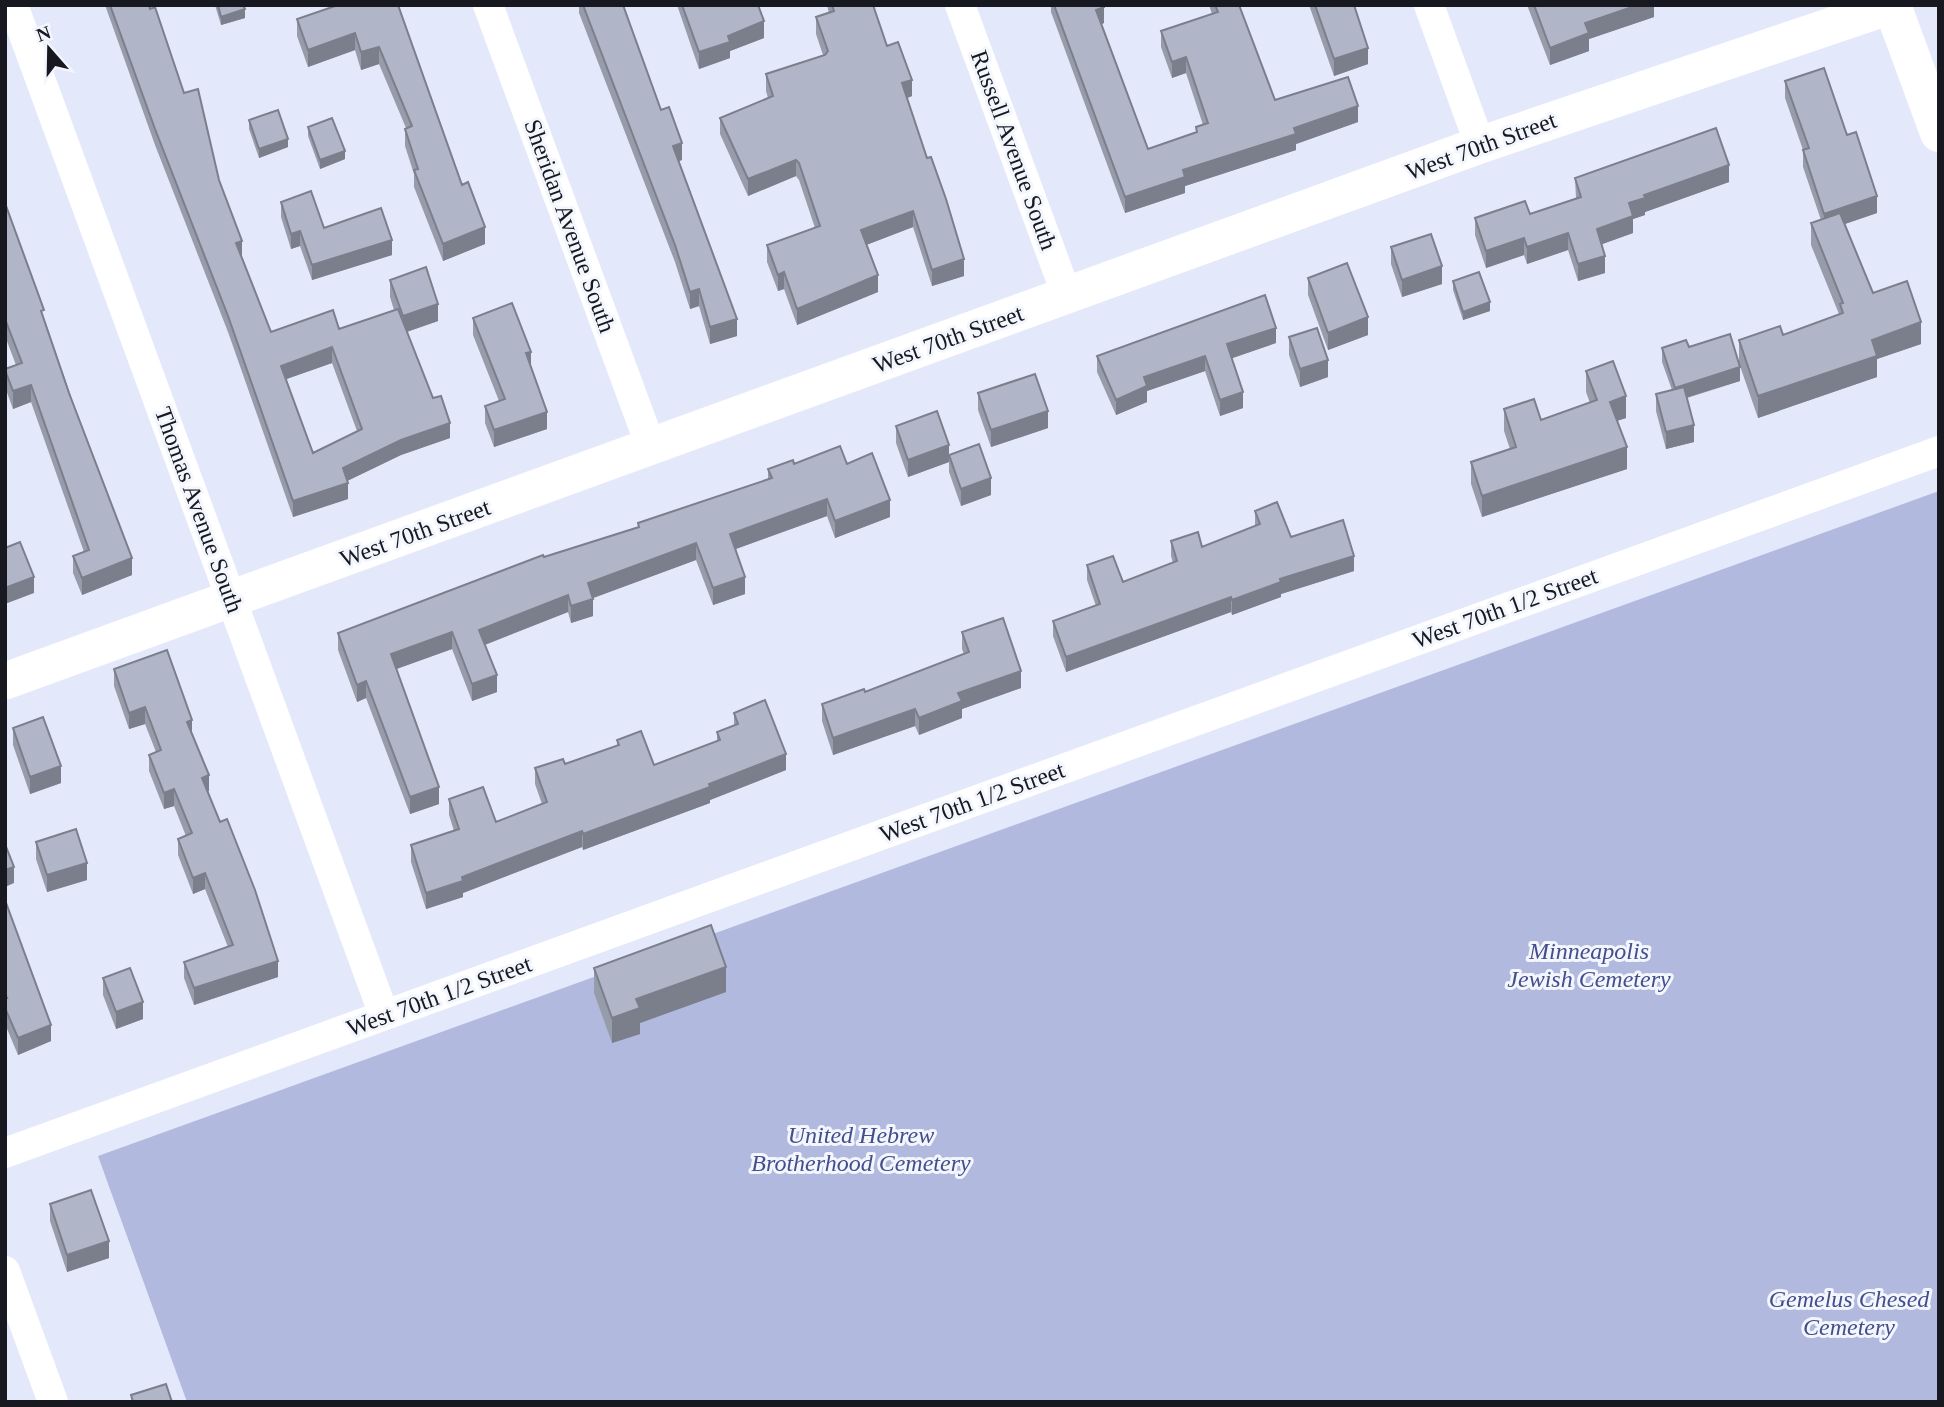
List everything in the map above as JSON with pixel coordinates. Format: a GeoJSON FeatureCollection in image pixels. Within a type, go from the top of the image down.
{"type":"FeatureCollection","features":[{"type":"Feature","properties":{"kind":"main road"},"geometry":{"type":"LineString","coordinates":[[1892,5],[1939,133]]}},
{"type":"Feature","properties":{"kind":"street","name":"Thomas Avenue South"},"geometry":{"type":"LineString","coordinates":[[13,5],[384,1015]]}},
{"type":"Feature","properties":{"kind":"street","name":"Sheridan Avenue South"},"geometry":{"type":"LineString","coordinates":[[488,5],[651,447]]}},
{"type":"Feature","properties":{"kind":"street","name":"Russell Avenue South"},"geometry":{"type":"LineString","coordinates":[[960,5],[1067,296]]}},
{"type":"Feature","properties":{"kind":"street"},"geometry":{"type":"LineString","coordinates":[[1429,5],[1480,145]]}},
{"type":"Feature","properties":{"kind":"street","name":"West 70th Street"},"geometry":{"type":"LineString","coordinates":[[5,681],[1480,145],[1892,5]]}},
{"type":"Feature","properties":{"kind":"street","name":"West 70th 1/2 Street"},"geometry":{"type":"LineString","coordinates":[[5,1153],[1939,451]]}},
{"type":"Feature","properties":{"kind":"street"},"geometry":{"type":"LineString","coordinates":[[5,1270],[53,1402]]}},
{"type":"Feature","properties":{"kind":"green space"},"geometry":{"type":"Polygon","coordinates":[[[1939,491],[1939,1402],[187,1402],[98,1156],[1939,491]]]}},
{"type":"Feature","properties":{"kind":"building"},"geometry":{"type":"Polygon","coordinates":[[[110,5],[149,5],[150,9],[155,7],[184,93],[198,89],[219,180],[242,241],[236,243],[271,332],[333,310],[339,329],[398,309],[433,398],[441,396],[450,423],[401,440],[343,468],[348,483],[293,501],[228,316],[110,5]],[[332,347],[281,366],[313,453],[362,429],[332,347]]]}},
{"type":"Feature","properties":{"kind":"building"},"geometry":{"type":"Polygon","coordinates":[[[218,5],[243,5],[245,9],[221,17],[218,5]]]}},
{"type":"Feature","properties":{"kind":"building"},"geometry":{"type":"Polygon","coordinates":[[[338,5],[398,5],[462,185],[468,182],[485,227],[443,244],[414,170],[418,169],[405,129],[412,126],[379,47],[361,52],[355,33],[308,50],[297,19],[338,5]]]}},
{"type":"Feature","properties":{"kind":"building"},"geometry":{"type":"Polygon","coordinates":[[[583,5],[623,5],[661,110],[669,107],[682,143],[673,146],[737,319],[710,327],[699,289],[690,292],[675,245],[583,5]]]}},
{"type":"Feature","properties":{"kind":"building"},"geometry":{"type":"Polygon","coordinates":[[[682,5],[758,5],[764,21],[728,36],[730,42],[699,52],[682,5]]]}},
{"type":"Feature","properties":{"kind":"building"},"geometry":{"type":"Polygon","coordinates":[[[832,5],[873,5],[887,46],[898,42],[912,80],[902,83],[927,158],[931,157],[946,199],[964,259],[932,270],[913,211],[861,230],[878,275],[797,309],[784,272],[778,275],[767,245],[820,226],[799,163],[796,160],[748,179],[720,118],[773,96],[766,74],[825,55],[828,51],[816,17],[834,11],[832,5]]]}},
{"type":"Feature","properties":{"kind":"building"},"geometry":{"type":"Polygon","coordinates":[[[1054,5],[1104,5],[1096,10],[1148,149],[1197,132],[1196,127],[1208,123],[1186,57],[1172,62],[1161,31],[1218,12],[1215,5],[1239,5],[1275,100],[1348,77],[1358,106],[1294,128],[1296,134],[1183,170],[1185,177],[1125,197],[1054,5]]]}},
{"type":"Feature","properties":{"kind":"building"},"geometry":{"type":"Polygon","coordinates":[[[1315,5],[1354,5],[1368,48],[1334,59],[1315,5]]]}},
{"type":"Feature","properties":{"kind":"building"},"geometry":{"type":"Polygon","coordinates":[[[1534,5],[1638,5],[1585,23],[1589,33],[1550,48],[1534,5]]]}},
{"type":"Feature","properties":{"kind":"building"},"geometry":{"type":"Polygon","coordinates":[[[1824,68],[1847,135],[1856,132],[1877,196],[1824,214],[1803,150],[1809,148],[1785,81],[1824,68]]]}},
{"type":"Feature","properties":{"kind":"building"},"geometry":{"type":"Polygon","coordinates":[[[278,110],[288,139],[259,149],[249,120],[278,110]]]}},
{"type":"Feature","properties":{"kind":"building"},"geometry":{"type":"Polygon","coordinates":[[[332,118],[345,151],[320,160],[308,127],[332,118]]]}},
{"type":"Feature","properties":{"kind":"building"},"geometry":{"type":"Polygon","coordinates":[[[1716,128],[1729,165],[1644,195],[1645,198],[1629,203],[1633,216],[1597,229],[1605,256],[1578,264],[1568,233],[1527,247],[1524,238],[1486,251],[1475,218],[1525,201],[1530,214],[1581,197],[1575,178],[1716,128]]]}},
{"type":"Feature","properties":{"kind":"building"},"geometry":{"type":"Polygon","coordinates":[[[311,191],[324,228],[381,208],[392,240],[312,265],[300,231],[291,234],[281,202],[311,191]]]}},
{"type":"Feature","properties":{"kind":"building"},"geometry":{"type":"Polygon","coordinates":[[[5,203],[44,310],[41,311],[69,393],[132,558],[82,578],[73,556],[89,550],[31,385],[13,391],[5,370],[22,363],[5,319],[5,203]]]}},
{"type":"Feature","properties":{"kind":"building"},"geometry":{"type":"Polygon","coordinates":[[[1840,213],[1873,293],[1907,281],[1921,322],[1872,340],[1877,356],[1758,396],[1739,340],[1780,326],[1783,335],[1843,313],[1840,304],[1843,303],[1811,223],[1840,213]]]}},
{"type":"Feature","properties":{"kind":"building"},"geometry":{"type":"Polygon","coordinates":[[[1431,234],[1442,266],[1402,280],[1391,247],[1431,234]]]}},
{"type":"Feature","properties":{"kind":"building"},"geometry":{"type":"Polygon","coordinates":[[[1347,263],[1368,317],[1328,333],[1308,278],[1347,263]]]}},
{"type":"Feature","properties":{"kind":"building"},"geometry":{"type":"Polygon","coordinates":[[[426,267],[438,304],[403,316],[390,280],[426,267]]]}},
{"type":"Feature","properties":{"kind":"building"},"geometry":{"type":"Polygon","coordinates":[[[1479,272],[1490,302],[1463,312],[1453,281],[1479,272]]]}},
{"type":"Feature","properties":{"kind":"building"},"geometry":{"type":"Polygon","coordinates":[[[1265,295],[1276,328],[1227,344],[1243,392],[1220,400],[1205,356],[1144,377],[1147,386],[1116,400],[1097,356],[1265,295]]]}},
{"type":"Feature","properties":{"kind":"building"},"geometry":{"type":"Polygon","coordinates":[[[512,303],[531,352],[526,353],[547,412],[494,430],[485,406],[505,399],[473,318],[512,303]]]}},
{"type":"Feature","properties":{"kind":"building"},"geometry":{"type":"Polygon","coordinates":[[[1317,328],[1328,360],[1300,369],[1289,337],[1317,328]]]}},
{"type":"Feature","properties":{"kind":"building"},"geometry":{"type":"Polygon","coordinates":[[[1730,334],[1740,367],[1675,388],[1662,348],[1686,340],[1689,347],[1730,334]]]}},
{"type":"Feature","properties":{"kind":"building"},"geometry":{"type":"Polygon","coordinates":[[[1613,361],[1626,396],[1610,402],[1627,447],[1482,496],[1471,462],[1516,447],[1504,409],[1534,399],[1541,420],[1597,400],[1586,371],[1613,361]]]}},
{"type":"Feature","properties":{"kind":"building"},"geometry":{"type":"Polygon","coordinates":[[[1035,374],[1048,411],[991,430],[978,393],[1035,374]]]}},
{"type":"Feature","properties":{"kind":"building"},"geometry":{"type":"Polygon","coordinates":[[[1684,387],[1694,425],[1666,432],[1656,394],[1684,387]]]}},
{"type":"Feature","properties":{"kind":"building"},"geometry":{"type":"Polygon","coordinates":[[[937,411],[949,445],[908,460],[896,426],[937,411]]]}},
{"type":"Feature","properties":{"kind":"building"},"geometry":{"type":"Polygon","coordinates":[[[979,444],[991,478],[961,489],[949,455],[979,444]]]}},
{"type":"Feature","properties":{"kind":"building"},"geometry":{"type":"Polygon","coordinates":[[[840,446],[847,464],[872,453],[890,500],[835,521],[827,499],[730,534],[745,577],[713,588],[696,543],[588,583],[593,599],[571,606],[568,595],[479,630],[497,675],[472,684],[452,632],[391,654],[439,787],[410,797],[366,681],[357,685],[338,633],[543,555],[544,557],[639,527],[638,523],[772,478],[768,469],[793,460],[794,464],[840,446]]]}},
{"type":"Feature","properties":{"kind":"building"},"geometry":{"type":"Polygon","coordinates":[[[1277,502],[1291,537],[1343,520],[1354,556],[1280,579],[1281,582],[1232,600],[1231,597],[1066,657],[1053,621],[1100,604],[1087,565],[1113,556],[1123,582],[1177,561],[1171,541],[1198,532],[1202,547],[1260,524],[1255,511],[1277,502]]]}},
{"type":"Feature","properties":{"kind":"building"},"geometry":{"type":"Polygon","coordinates":[[[20,542],[34,577],[5,588],[5,548],[20,542]]]}},
{"type":"Feature","properties":{"kind":"building"},"geometry":{"type":"Polygon","coordinates":[[[1003,618],[1021,671],[958,693],[962,701],[919,718],[915,709],[833,738],[822,704],[864,689],[865,692],[969,652],[962,632],[1003,618]]]}},
{"type":"Feature","properties":{"kind":"building"},"geometry":{"type":"Polygon","coordinates":[[[167,650],[192,720],[187,722],[209,775],[202,778],[220,822],[227,819],[255,890],[278,961],[194,988],[184,962],[233,945],[205,873],[193,878],[178,839],[192,833],[174,789],[164,793],[149,755],[161,750],[145,707],[129,713],[114,669],[167,650]]]}},
{"type":"Feature","properties":{"kind":"building"},"geometry":{"type":"Polygon","coordinates":[[[765,700],[786,754],[709,784],[710,787],[583,834],[582,831],[462,877],[463,881],[426,893],[411,845],[459,829],[449,799],[483,787],[496,822],[547,802],[535,768],[563,759],[565,764],[619,745],[617,740],[641,731],[654,765],[720,740],[717,732],[738,724],[734,713],[765,700]]]}},
{"type":"Feature","properties":{"kind":"building"},"geometry":{"type":"Polygon","coordinates":[[[43,717],[61,766],[30,777],[13,728],[43,717]]]}},
{"type":"Feature","properties":{"kind":"building"},"geometry":{"type":"Polygon","coordinates":[[[76,829],[87,863],[47,875],[36,842],[76,829]]]}},
{"type":"Feature","properties":{"kind":"building"},"geometry":{"type":"Polygon","coordinates":[[[5,844],[14,867],[5,870],[5,844]]]}},
{"type":"Feature","properties":{"kind":"building"},"geometry":{"type":"Polygon","coordinates":[[[5,900],[51,1025],[18,1038],[5,1008],[5,900]]]}},
{"type":"Feature","properties":{"kind":"building"},"geometry":{"type":"Polygon","coordinates":[[[711,925],[726,967],[636,999],[640,1008],[612,1018],[594,968],[711,925]]]}},
{"type":"Feature","properties":{"kind":"building"},"geometry":{"type":"Polygon","coordinates":[[[130,968],[143,1002],[116,1012],[103,978],[130,968]]]}},
{"type":"Feature","properties":{"kind":"building"},"geometry":{"type":"Polygon","coordinates":[[[91,1190],[109,1241],[67,1255],[50,1204],[91,1190]]]}},
{"type":"Feature","properties":{"kind":"building"},"geometry":{"type":"Polygon","coordinates":[[[166,1384],[172,1402],[133,1402],[131,1395],[166,1384]]]}},
{"type":"Feature","properties":{"kind":"park label","name":"Minneapolis Jewish Cemetery"},"geometry":{"type":"Point","coordinates":[1589,965]}},
{"type":"Feature","properties":{"kind":"park label","name":"United Hebrew Brotherhood Cemetery"},"geometry":{"type":"Point","coordinates":[861,1149]}},
{"type":"Feature","properties":{"kind":"park label","name":"Gemelus Chesed Cemetery"},"geometry":{"type":"Point","coordinates":[1849,1313]}}]}
